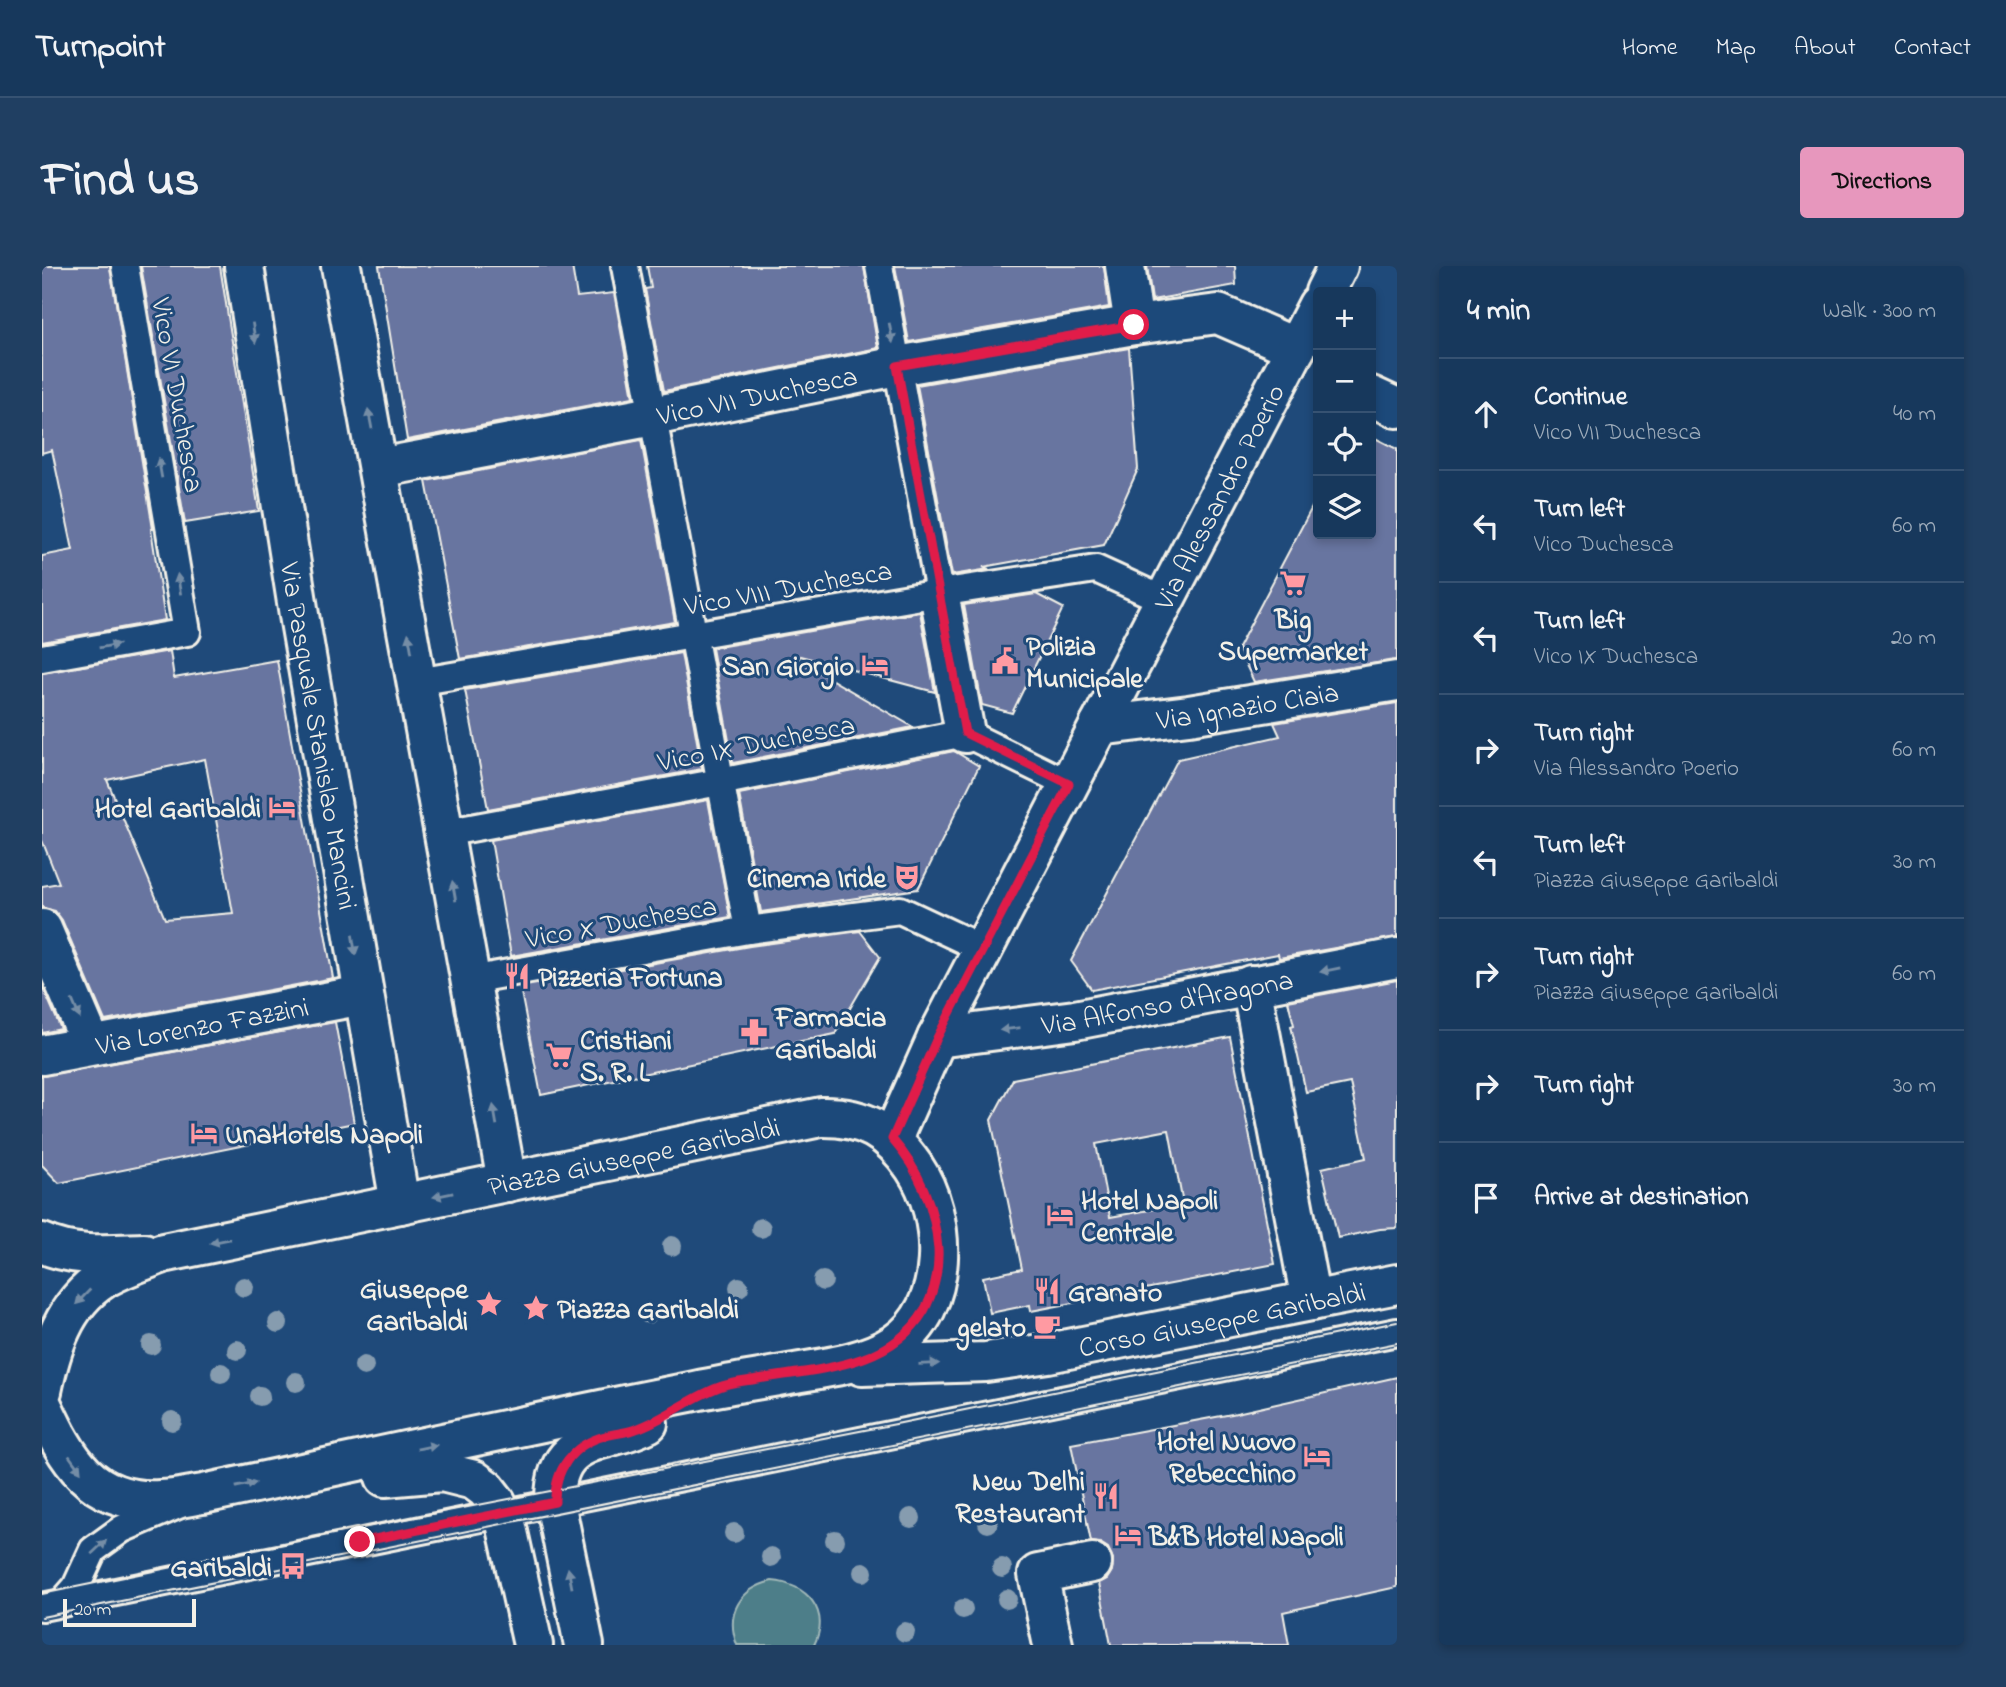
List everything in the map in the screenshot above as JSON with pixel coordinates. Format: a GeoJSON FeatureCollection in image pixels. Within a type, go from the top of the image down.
{"type":"FeatureCollection","features":[{"type":"Feature","properties":{"kind":"street","name":"Via Pasquale Stanislao Mancini"},"geometry":{"type":"LineString","coordinates":[[244,266],[363,995],[400,1204]]}},
{"type":"Feature","properties":{"kind":"street"},"geometry":{"type":"LineString","coordinates":[[341,266],[507,1182]]}},
{"type":"Feature","properties":{"kind":"street"},"geometry":{"type":"LineString","coordinates":[[1125,266],[1134,325]]}},
{"type":"Feature","properties":{"kind":"street"},"geometry":{"type":"LineString","coordinates":[[1328,287],[1338,266]]}},
{"type":"Feature","properties":{"kind":"street","name":"Vico VII Duchesca"},"geometry":{"type":"LineString","coordinates":[[379,468],[897,366],[1134,325],[1218,314],[1301,359]]}},
{"type":"Feature","properties":{"kind":"street","name":"Via Alessandro Poerio"},"geometry":{"type":"LineString","coordinates":[[892,1139],[937,1038],[1164,600],[1301,359],[1313,321]]}},
{"type":"Feature","properties":{"kind":"street"},"geometry":{"type":"LineString","coordinates":[[1376,398],[1397,408]]}},
{"type":"Feature","properties":{"kind":"street"},"geometry":{"type":"LineString","coordinates":[[939,593],[965,733]]}},
{"type":"Feature","properties":{"kind":"street","name":"Via Ignazio Ciaia"},"geometry":{"type":"LineString","coordinates":[[1099,726],[1189,715],[1397,681]]}},
{"type":"Feature","properties":{"kind":"street"},"geometry":{"type":"LineString","coordinates":[[42,929],[91,1044]]}},
{"type":"Feature","properties":{"kind":"street","name":"Via Alfonso d'Aragona"},"geometry":{"type":"LineString","coordinates":[[937,1038],[1075,1020],[1397,958]]}},
{"type":"Feature","properties":{"kind":"street"},"geometry":{"type":"LineString","coordinates":[[1251,985],[1311,1300]]}},
{"type":"Feature","properties":{"kind":"street","name":"Via Lorenzo Fazzini"},"geometry":{"type":"LineString","coordinates":[[42,1055],[363,995]]}},
{"type":"Feature","properties":{"kind":"street","name":"Piazza Giuseppe Garibaldi"},"geometry":{"type":"LineString","coordinates":[[42,1391],[52,1346],[81,1297],[105,1278],[163,1253],[821,1117],[841,1117],[869,1125],[892,1139],[918,1172],[936,1228],[936,1278],[929,1301],[914,1326],[896,1344],[874,1355],[836,1366],[722,1385],[203,1494],[159,1501],[124,1497],[102,1489],[85,1477],[71,1460],[42,1405]]}},
{"type":"Feature","properties":{"kind":"street"},"geometry":{"type":"LineString","coordinates":[[42,1243],[61,1252],[93,1255],[163,1253]]}},
{"type":"Feature","properties":{"kind":"street","name":"Corso Giuseppe Garibaldi"},"geometry":{"type":"LineString","coordinates":[[836,1366],[986,1362],[1048,1353],[1397,1284]]}},
{"type":"Feature","properties":{"kind":"street","name":"Piazza Giuseppe Garibaldi"},"geometry":{"type":"LineString","coordinates":[[584,1645],[555,1502],[555,1490],[562,1467],[577,1449],[603,1436],[636,1429],[722,1385]]}},
{"type":"Feature","properties":{"kind":"street","name":"Piazza Giuseppe Garibaldi"},"geometry":{"type":"LineString","coordinates":[[288,1476],[393,1477],[442,1472],[474,1480],[486,1489],[502,1513],[533,1645]]}},
{"type":"Feature","properties":{"kind":"street"},"geometry":{"type":"LineString","coordinates":[[1053,1645],[1038,1574],[1092,1563]]}},
{"type":"Feature","properties":{"kind":"lane","name":"Vico VI Duchesca"},"geometry":{"type":"LineString","coordinates":[[42,658],[187,632],[125,266]]}},
{"type":"Feature","properties":{"kind":"lane"},"geometry":{"type":"LineString","coordinates":[[625,266],[748,930]]}},
{"type":"Feature","properties":{"kind":"lane"},"geometry":{"type":"LineString","coordinates":[[879,266],[939,593]]}},
{"type":"Feature","properties":{"kind":"lane","name":"Vico VIII Duchesca"},"geometry":{"type":"LineString","coordinates":[[417,682],[1096,569],[1164,600]]}},
{"type":"Feature","properties":{"kind":"lane"},"geometry":{"type":"LineString","coordinates":[[965,733],[1069,784]]}},
{"type":"Feature","properties":{"kind":"lane","name":"Vico IX Duchesca"},"geometry":{"type":"LineString","coordinates":[[444,833],[965,733]]}},
{"type":"Feature","properties":{"kind":"lane","name":"Vico X Duchesca"},"geometry":{"type":"LineString","coordinates":[[470,981],[748,930],[900,910],[983,948]]}},
{"type":"Feature","properties":{"kind":"lane"},"geometry":{"type":"LineString","coordinates":[[52,1605],[1397,1332]]}},
{"type":"Feature","properties":{"kind":"lane"},"geometry":{"type":"LineString","coordinates":[[52,1605],[76,1587],[93,1550],[122,1529],[203,1494]]}},
{"type":"Feature","properties":{"kind":"green space"},"geometry":{"type":"Polygon","coordinates":[[[772,1581],[796,1587],[812,1601],[820,1621],[814,1645],[737,1645],[733,1623],[738,1604],[751,1590],[772,1581]]]}},
{"type":"Feature","properties":{"kind":"building"},"geometry":{"type":"Polygon","coordinates":[[[42,266],[110,266],[153,529],[165,620],[42,642],[42,556],[73,550],[52,450],[42,453],[42,266]]]}},
{"type":"Feature","properties":{"kind":"building"},"geometry":{"type":"Polygon","coordinates":[[[141,266],[220,266],[259,511],[185,523],[141,266]]]}},
{"type":"Feature","properties":{"kind":"building"},"geometry":{"type":"Polygon","coordinates":[[[379,266],[572,266],[577,297],[614,293],[633,397],[407,440],[379,266]]]}},
{"type":"Feature","properties":{"kind":"building"},"geometry":{"type":"Polygon","coordinates":[[[647,266],[864,266],[878,348],[664,391],[645,289],[651,288],[647,266]]]}},
{"type":"Feature","properties":{"kind":"building"},"geometry":{"type":"Polygon","coordinates":[[[895,266],[1104,266],[1109,307],[909,342],[895,266]]]}},
{"type":"Feature","properties":{"kind":"building"},"geometry":{"type":"Polygon","coordinates":[[[1147,266],[1235,266],[1236,285],[1152,300],[1147,266]]]}},
{"type":"Feature","properties":{"kind":"building"},"geometry":{"type":"Polygon","coordinates":[[[1129,348],[1138,469],[1104,545],[952,575],[917,385],[1129,348]]]}},
{"type":"Feature","properties":{"kind":"building"},"geometry":{"type":"Polygon","coordinates":[[[1376,438],[1397,449],[1397,660],[1254,682],[1238,648],[1313,506],[1313,539],[1376,539],[1376,438]]]}},
{"type":"Feature","properties":{"kind":"building"},"geometry":{"type":"Polygon","coordinates":[[[641,440],[675,622],[460,659],[426,481],[641,440]]]}},
{"type":"Feature","properties":{"kind":"building","name":"Polizia Municipale"},"geometry":{"type":"Polygon","coordinates":[[[1036,594],[1063,608],[1012,713],[982,705],[964,605],[1036,594]]]}},
{"type":"Feature","properties":{"kind":"building"},"geometry":{"type":"Polygon","coordinates":[[[920,612],[935,692],[800,656],[798,660],[913,727],[733,763],[712,648],[920,612]]]}},
{"type":"Feature","properties":{"kind":"building"},"geometry":{"type":"Polygon","coordinates":[[[170,651],[174,678],[277,660],[333,978],[105,1021],[62,920],[55,911],[42,908],[42,886],[59,883],[42,840],[42,673],[170,651]],[[205,759],[107,780],[165,919],[233,913],[205,759]]]}},
{"type":"Feature","properties":{"kind":"building"},"geometry":{"type":"Polygon","coordinates":[[[681,653],[702,769],[488,809],[465,690],[681,653]]]}},
{"type":"Feature","properties":{"kind":"building"},"geometry":{"type":"Polygon","coordinates":[[[1397,703],[1397,937],[1279,958],[1278,954],[1092,990],[1071,961],[1178,759],[1280,736],[1274,723],[1397,703]]]}},
{"type":"Feature","properties":{"kind":"building"},"geometry":{"type":"Polygon","coordinates":[[[954,751],[979,766],[918,889],[761,912],[739,794],[954,751]]]}},
{"type":"Feature","properties":{"kind":"building"},"geometry":{"type":"Polygon","coordinates":[[[708,800],[730,917],[511,956],[491,840],[708,800]]]}},
{"type":"Feature","properties":{"kind":"building"},"geometry":{"type":"Polygon","coordinates":[[[860,931],[880,957],[835,1034],[541,1095],[520,987],[750,946],[860,931]]]}},
{"type":"Feature","properties":{"kind":"building"},"geometry":{"type":"Polygon","coordinates":[[[1397,980],[1397,1228],[1338,1238],[1322,1168],[1366,1158],[1350,1083],[1306,1092],[1288,1001],[1397,980]]]}},
{"type":"Feature","properties":{"kind":"building"},"geometry":{"type":"Polygon","coordinates":[[[42,985],[61,1029],[42,1033],[42,985]]]}},
{"type":"Feature","properties":{"kind":"building"},"geometry":{"type":"Polygon","coordinates":[[[335,1022],[354,1123],[59,1183],[42,1165],[42,1076],[335,1022]]]}},
{"type":"Feature","properties":{"kind":"building"},"geometry":{"type":"Polygon","coordinates":[[[1230,1037],[1275,1264],[1031,1311],[1030,1305],[990,1313],[983,1277],[1022,1269],[991,1120],[1013,1079],[1230,1037]],[[1169,1130],[1096,1144],[1110,1217],[1183,1204],[1169,1130]]]}},
{"type":"Feature","properties":{"kind":"building"},"geometry":{"type":"Polygon","coordinates":[[[1397,1377],[1397,1587],[1283,1612],[1289,1645],[1111,1645],[1099,1583],[1107,1579],[1112,1571],[1113,1559],[1108,1548],[1091,1542],[1071,1444],[1232,1414],[1397,1377]]]}},
{"type":"Feature","properties":{"kind":"tram line"},"geometry":{"type":"LineString","coordinates":[[42,1594],[1397,1322]]}},
{"type":"Feature","properties":{"kind":"tram line"},"geometry":{"type":"LineString","coordinates":[[42,1617],[1397,1343]]}},
{"type":"Feature","properties":{"kind":"place","name":"Big Supermarket"},"geometry":{"type":"Point","coordinates":[1293,583]}},
{"type":"Feature","properties":{"kind":"place","name":"Polizia Municipale"},"geometry":{"type":"Point","coordinates":[1005,661]}},
{"type":"Feature","properties":{"kind":"place","name":"San Giorgio"},"geometry":{"type":"Point","coordinates":[875,665]}},
{"type":"Feature","properties":{"kind":"place","name":"Hotel Garibaldi"},"geometry":{"type":"Point","coordinates":[282,807]}},
{"type":"Feature","properties":{"kind":"place","name":"Cinema Iride"},"geometry":{"type":"Point","coordinates":[907,877]}},
{"type":"Feature","properties":{"kind":"place","name":"Pizzeria Fortuna"},"geometry":{"type":"Point","coordinates":[517,976]}},
{"type":"Feature","properties":{"kind":"place","name":"Farmacia Garibaldi"},"geometry":{"type":"Point","coordinates":[754,1032]}},
{"type":"Feature","properties":{"kind":"place","name":"Cristiani S. R. L"},"geometry":{"type":"Point","coordinates":[559,1055]}},
{"type":"Feature","properties":{"kind":"place","name":"UnaHotels Napoli"},"geometry":{"type":"Point","coordinates":[204,1133]}},
{"type":"Feature","properties":{"kind":"place","name":"Hotel Napoli Centrale"},"geometry":{"type":"Point","coordinates":[1060,1215]}},
{"type":"Feature","properties":{"kind":"place","name":"Granato"},"geometry":{"type":"Point","coordinates":[1047,1291]}},
{"type":"Feature","properties":{"kind":"place","name":"Giuseppe Garibaldi"},"geometry":{"type":"Point","coordinates":[489,1304]}},
{"type":"Feature","properties":{"kind":"place","name":"Piazza Garibaldi"},"geometry":{"type":"Point","coordinates":[536,1308]}},
{"type":"Feature","properties":{"kind":"place","name":"gelato"},"geometry":{"type":"Point","coordinates":[1047,1326]}},
{"type":"Feature","properties":{"kind":"place","name":"Hotel Nuovo Rebecchino"},"geometry":{"type":"Point","coordinates":[1317,1456]}},
{"type":"Feature","properties":{"kind":"place","name":"New Delhi Restaurant"},"geometry":{"type":"Point","coordinates":[1106,1496]}},
{"type":"Feature","properties":{"kind":"place","name":"B&B Hotel Napoli"},"geometry":{"type":"Point","coordinates":[1128,1535]}},
{"type":"Feature","properties":{"kind":"place","name":"Garibaldi"},"geometry":{"type":"Point","coordinates":[293,1566]}},
{"type":"Feature","properties":{"kind":"route"},"geometry":{"type":"LineString","coordinates":[[360,1542],[555,1502],[555,1490],[562,1467],[577,1449],[588,1442],[636,1429],[722,1385],[836,1366],[874,1355],[896,1344],[914,1326],[929,1301],[936,1278],[936,1228],[918,1172],[892,1139],[937,1038],[1069,784],[965,733],[897,366],[1134,325]]}}]}
